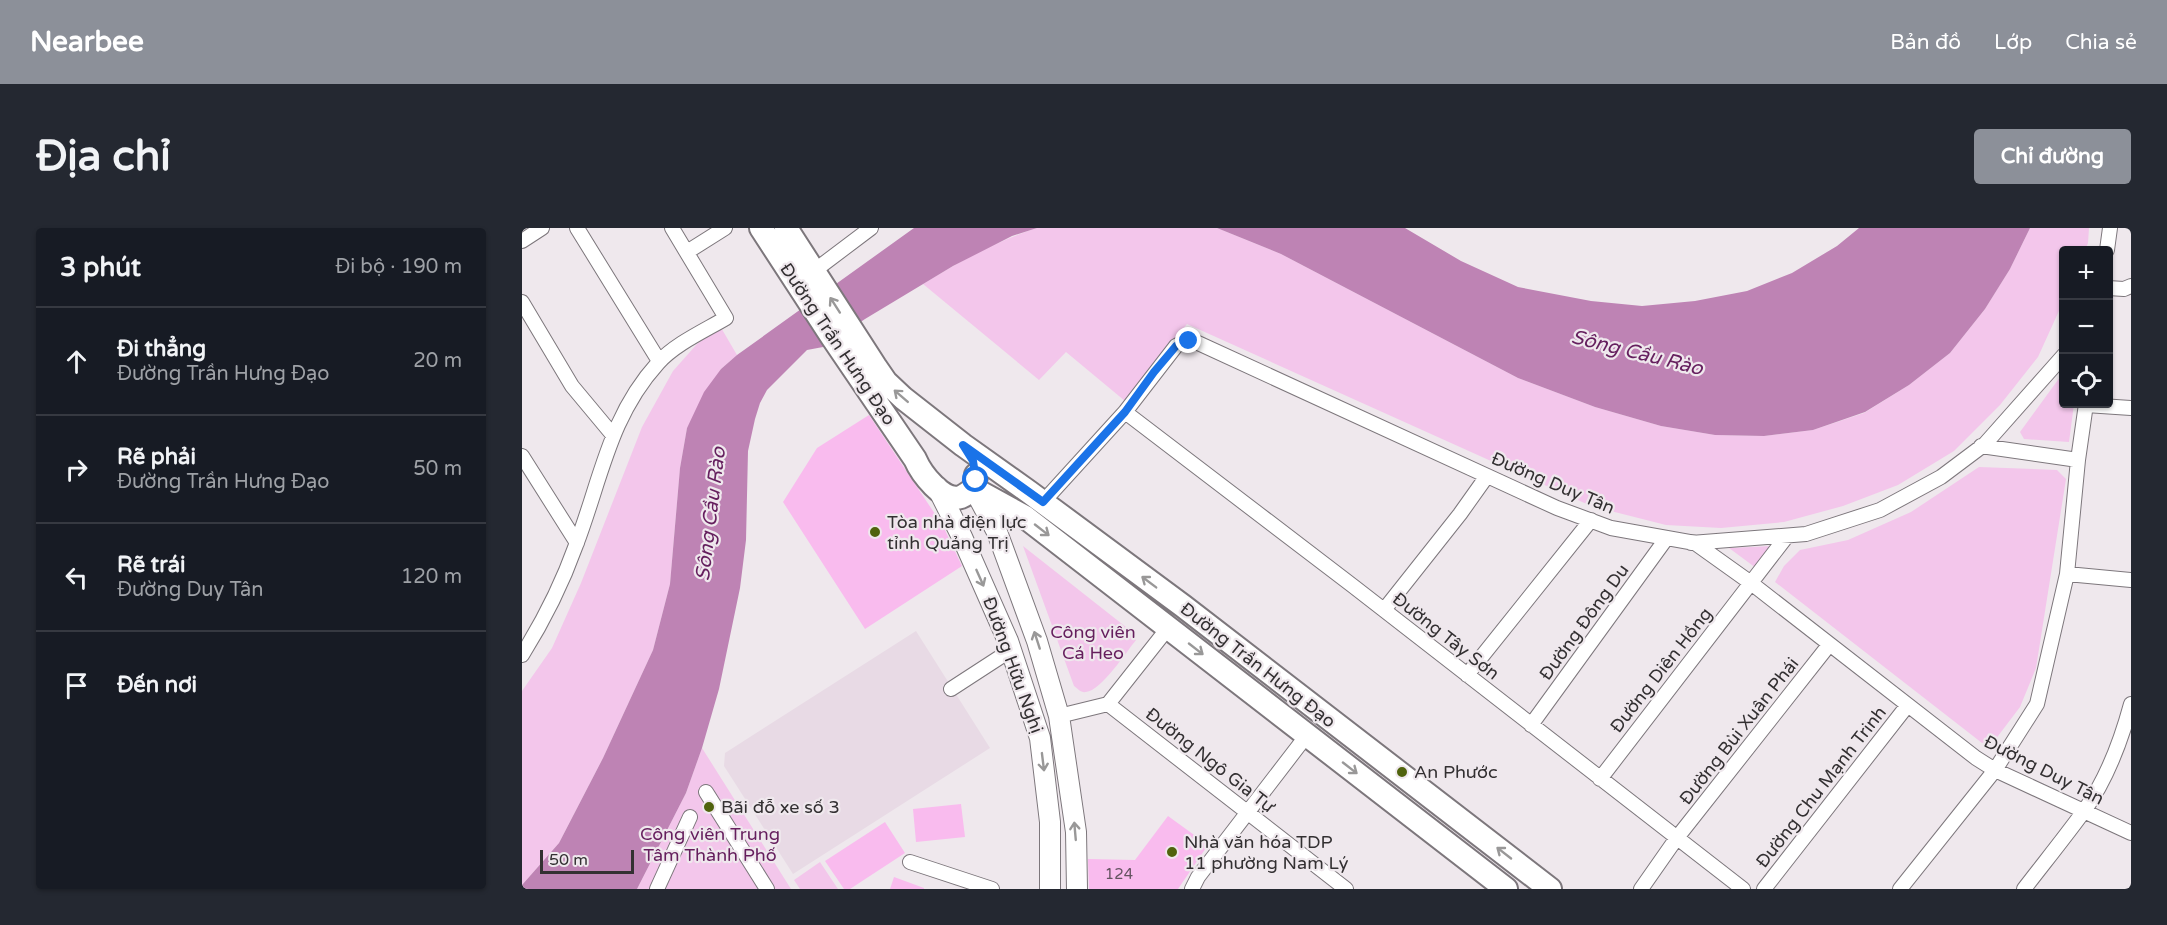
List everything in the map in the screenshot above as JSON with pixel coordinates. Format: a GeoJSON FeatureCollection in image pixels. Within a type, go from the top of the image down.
{"type":"FeatureCollection","features":[{"type":"Feature","properties":{"kind":"main road","name":"Đường Trần Hưng Đạo"},"geometry":{"type":"LineString","coordinates":[[761,228],[813,282]]}},
{"type":"Feature","properties":{"kind":"main road","name":"Đường Trần Hưng Đạo"},"geometry":{"type":"LineString","coordinates":[[786,228],[841,333],[923,475],[937,488]]}},
{"type":"Feature","properties":{"kind":"main road","name":"Đường Trần Hưng Đạo"},"geometry":{"type":"LineString","coordinates":[[841,333],[886,382],[955,439],[1183,606],[1550,889]]}},
{"type":"Feature","properties":{"kind":"main road","name":"Đường Trần Hưng Đạo"},"geometry":{"type":"LineString","coordinates":[[915,459],[914,445],[918,435],[929,428],[937,428],[955,439],[973,461],[976,470],[974,489],[1025,517],[1506,889]]}},
{"type":"Feature","properties":{"kind":"main road"},"geometry":{"type":"LineString","coordinates":[[937,488],[956,497],[963,496],[974,489]]}},
{"type":"Feature","properties":{"kind":"main road","name":"Đường Hữu Nghị"},"geometry":{"type":"LineString","coordinates":[[937,488],[962,537],[1011,650],[1040,738],[1050,822],[1050,889]]}},
{"type":"Feature","properties":{"kind":"main road","name":"Đường Hữu Nghị"},"geometry":{"type":"LineString","coordinates":[[974,489],[997,532],[1038,640],[1059,716],[1076,832],[1077,889]]}},
{"type":"Feature","properties":{"kind":"main road"},"geometry":{"type":"LineString","coordinates":[[1168,628],[1183,606]]}},
{"type":"Feature","properties":{"kind":"street"},"geometry":{"type":"LineString","coordinates":[[522,241],[542,228]]}},
{"type":"Feature","properties":{"kind":"street"},"geometry":{"type":"LineString","coordinates":[[578,228],[659,361]]}},
{"type":"Feature","properties":{"kind":"street"},"geometry":{"type":"LineString","coordinates":[[522,655],[559,590],[577,543],[612,434],[634,394],[659,361],[726,318],[672,228]]}},
{"type":"Feature","properties":{"kind":"street"},"geometry":{"type":"LineString","coordinates":[[687,252],[725,228]]}},
{"type":"Feature","properties":{"kind":"street"},"geometry":{"type":"LineString","coordinates":[[813,282],[871,228]]}},
{"type":"Feature","properties":{"kind":"street"},"geometry":{"type":"LineString","coordinates":[[2108,246],[2110,228]]}},
{"type":"Feature","properties":{"kind":"street"},"geometry":{"type":"LineString","coordinates":[[2113,288],[2124,289],[2131,286]]}},
{"type":"Feature","properties":{"kind":"street"},"geometry":{"type":"LineString","coordinates":[[522,302],[573,386],[612,434]]}},
{"type":"Feature","properties":{"kind":"street","name":"Đường Duy Tân"},"geometry":{"type":"LineString","coordinates":[[1043,502],[1125,412],[1176,346],[1189,341],[1198,343],[1534,498],[1611,528],[1695,543],[1751,583],[1976,758],[1995,770],[2131,833]]}},
{"type":"Feature","properties":{"kind":"street"},"geometry":{"type":"LineString","coordinates":[[1690,543],[1806,534],[1880,510],[1941,477],[1982,446],[2059,361]]}},
{"type":"Feature","properties":{"kind":"street"},"geometry":{"type":"LineString","coordinates":[[2113,406],[2131,408]]}},
{"type":"Feature","properties":{"kind":"street"},"geometry":{"type":"LineString","coordinates":[[1899,889],[1995,770],[2037,704],[2067,574],[2085,408]]}},
{"type":"Feature","properties":{"kind":"street","name":"Đường Tây Sơn"},"geometry":{"type":"LineString","coordinates":[[1125,412],[1743,889]]}},
{"type":"Feature","properties":{"kind":"street"},"geometry":{"type":"LineString","coordinates":[[1982,446],[2078,460]]}},
{"type":"Feature","properties":{"kind":"street"},"geometry":{"type":"LineString","coordinates":[[522,456],[577,543]]}},
{"type":"Feature","properties":{"kind":"street"},"geometry":{"type":"LineString","coordinates":[[1384,610],[1487,476]]}},
{"type":"Feature","properties":{"kind":"street"},"geometry":{"type":"LineString","coordinates":[[1467,675],[1591,520]]}},
{"type":"Feature","properties":{"kind":"street","name":"Đường Diên Hồng"},"geometry":{"type":"LineString","coordinates":[[1600,779],[1787,536]]}},
{"type":"Feature","properties":{"kind":"street","name":"Đường Đông Du"},"geometry":{"type":"LineString","coordinates":[[1531,725],[1666,539]]}},
{"type":"Feature","properties":{"kind":"street"},"geometry":{"type":"LineString","coordinates":[[2067,574],[2131,580]]}},
{"type":"Feature","properties":{"kind":"street"},"geometry":{"type":"LineString","coordinates":[[1059,716],[1108,704],[1168,628]]}},
{"type":"Feature","properties":{"kind":"street","name":"Đường Bùi Xuân Phái"},"geometry":{"type":"LineString","coordinates":[[1641,889],[1676,839],[1830,645]]}},
{"type":"Feature","properties":{"kind":"street"},"geometry":{"type":"LineString","coordinates":[[951,689],[1011,650]]}},
{"type":"Feature","properties":{"kind":"street","name":"Đường Ngô Gia Tự"},"geometry":{"type":"LineString","coordinates":[[1108,704],[1346,889]]}},
{"type":"Feature","properties":{"kind":"street"},"geometry":{"type":"LineString","coordinates":[[2024,889],[2084,812],[2100,786],[2124,732],[2131,704]]}},
{"type":"Feature","properties":{"kind":"street","name":"Đường Chu Mạnh Trinh"},"geometry":{"type":"LineString","coordinates":[[1764,889],[1907,706]]}},
{"type":"Feature","properties":{"kind":"street"},"geometry":{"type":"LineString","coordinates":[[1193,889],[1198,877],[1307,735]]}},
{"type":"Feature","properties":{"kind":"street"},"geometry":{"type":"LineString","coordinates":[[706,792],[767,889]]}},
{"type":"Feature","properties":{"kind":"street"},"geometry":{"type":"LineString","coordinates":[[657,889],[690,817]]}},
{"type":"Feature","properties":{"kind":"street"},"geometry":{"type":"LineString","coordinates":[[910,862],[992,889]]}},
{"type":"Feature","properties":{"kind":"shaded area"},"geometry":{"type":"Polygon","coordinates":[[[916,631],[990,748],[793,874],[724,766],[725,753],[916,631]]]}},
{"type":"Feature","properties":{"kind":"green space"},"geometry":{"type":"Polygon","coordinates":[[[1037,228],[1217,228],[1281,254],[1518,378],[1595,407],[1661,426],[1715,435],[1764,436],[1813,430],[1864,413],[1909,385],[1950,353],[1985,309],[2010,269],[2030,228],[2089,228],[2087,246],[2059,246],[2059,311],[2038,357],[2000,405],[1954,451],[1898,485],[1843,506],[1784,522],[1721,528],[1666,525],[1591,506],[1187,324],[1125,401],[1066,352],[1039,380],[923,284],[1007,239],[1037,228]]]}},
{"type":"Feature","properties":{"kind":"green space"},"geometry":{"type":"Polygon","coordinates":[[[720,326],[737,355],[721,369],[687,428],[680,468],[670,584],[653,650],[603,758],[559,843],[522,885],[522,691],[552,648],[581,583],[642,427],[673,371],[697,344],[720,326]]]}},
{"type":"Feature","properties":{"kind":"green space"},"geometry":{"type":"Polygon","coordinates":[[[2059,378],[2059,408],[2073,408],[2069,442],[2024,439],[2020,432],[2059,378]]]}},
{"type":"Feature","properties":{"kind":"green space"},"geometry":{"type":"Polygon","coordinates":[[[1979,467],[2057,470],[2066,479],[2036,668],[2020,707],[1995,740],[1982,743],[1775,582],[1784,566],[1800,550],[1848,540],[1911,512],[1979,467]]]}},
{"type":"Feature","properties":{"kind":"green space","name":"Công viên Cá Heo"},"geometry":{"type":"Polygon","coordinates":[[[1023,546],[1131,631],[1136,640],[1106,678],[1092,690],[1083,692],[1074,686],[1023,546]]]}},
{"type":"Feature","properties":{"kind":"green space"},"geometry":{"type":"Polygon","coordinates":[[[1773,546],[1756,568],[1729,548],[1773,546]]]}},
{"type":"Feature","properties":{"kind":"green space","name":"Công viên Trung Tâm Thành Phố"},"geometry":{"type":"Polygon","coordinates":[[[702,748],[791,889],[637,889],[686,793],[702,748]]]}},
{"type":"Feature","properties":{"kind":"green space"},"geometry":{"type":"Polygon","coordinates":[[[820,862],[838,889],[800,889],[794,880],[820,862]]]}},
{"type":"Feature","properties":{"kind":"water","name":"Sông Cầu Rào"},"geometry":{"type":"Polygon","coordinates":[[[914,228],[1037,228],[1012,236],[953,266],[823,347],[807,350],[767,390],[755,419],[748,451],[746,540],[740,588],[719,689],[686,793],[637,889],[522,889],[522,885],[559,843],[603,758],[653,650],[670,584],[680,468],[687,428],[704,392],[721,369],[737,355],[914,228]]]}},
{"type":"Feature","properties":{"kind":"water","name":"Sông Cầu Rào"},"geometry":{"type":"Polygon","coordinates":[[[1217,228],[1405,228],[1461,261],[1518,287],[1591,301],[1642,306],[1695,301],[1747,291],[1792,273],[1837,246],[1859,228],[2030,228],[2010,269],[1985,309],[1950,353],[1909,385],[1865,412],[1813,430],[1764,436],[1715,435],[1661,426],[1595,407],[1518,378],[1281,254],[1217,228]]]}},
{"type":"Feature","properties":{"kind":"building","name":"Tòa nhà điện lực tỉnh Quảng Trị"},"geometry":{"type":"Polygon","coordinates":[[[869,415],[943,526],[962,566],[865,629],[783,502],[817,448],[869,415]]]}},
{"type":"Feature","properties":{"kind":"building"},"geometry":{"type":"Polygon","coordinates":[[[961,804],[965,837],[916,842],[913,809],[961,804]]]}},
{"type":"Feature","properties":{"kind":"building"},"geometry":{"type":"Polygon","coordinates":[[[1168,816],[1208,845],[1178,889],[1089,889],[1088,859],[1135,860],[1168,816]]]}},
{"type":"Feature","properties":{"kind":"building"},"geometry":{"type":"Polygon","coordinates":[[[885,822],[905,853],[850,889],[844,889],[825,861],[885,822]]]}},
{"type":"Feature","properties":{"kind":"building"},"geometry":{"type":"Polygon","coordinates":[[[894,877],[924,888],[924,889],[890,889],[894,877]]]}},
{"type":"Feature","properties":{"kind":"place","name":"Tòa nhà điện lực tỉnh Quảng Trị"},"geometry":{"type":"Point","coordinates":[875,532]}},
{"type":"Feature","properties":{"kind":"place","name":"An Phước"},"geometry":{"type":"Point","coordinates":[1402,772]}},
{"type":"Feature","properties":{"kind":"place","name":"Bãi đỗ xe số 3"},"geometry":{"type":"Point","coordinates":[709,807]}},
{"type":"Feature","properties":{"kind":"place","name":"Nhà văn hóa TDP 11 phường Nam Lý"},"geometry":{"type":"Point","coordinates":[1172,852]}},
{"type":"Feature","properties":{"kind":"route"},"geometry":{"type":"LineString","coordinates":[[976,480],[973,461],[963,445],[1043,502],[1125,412],[1176,346],[1189,341]]}}]}
